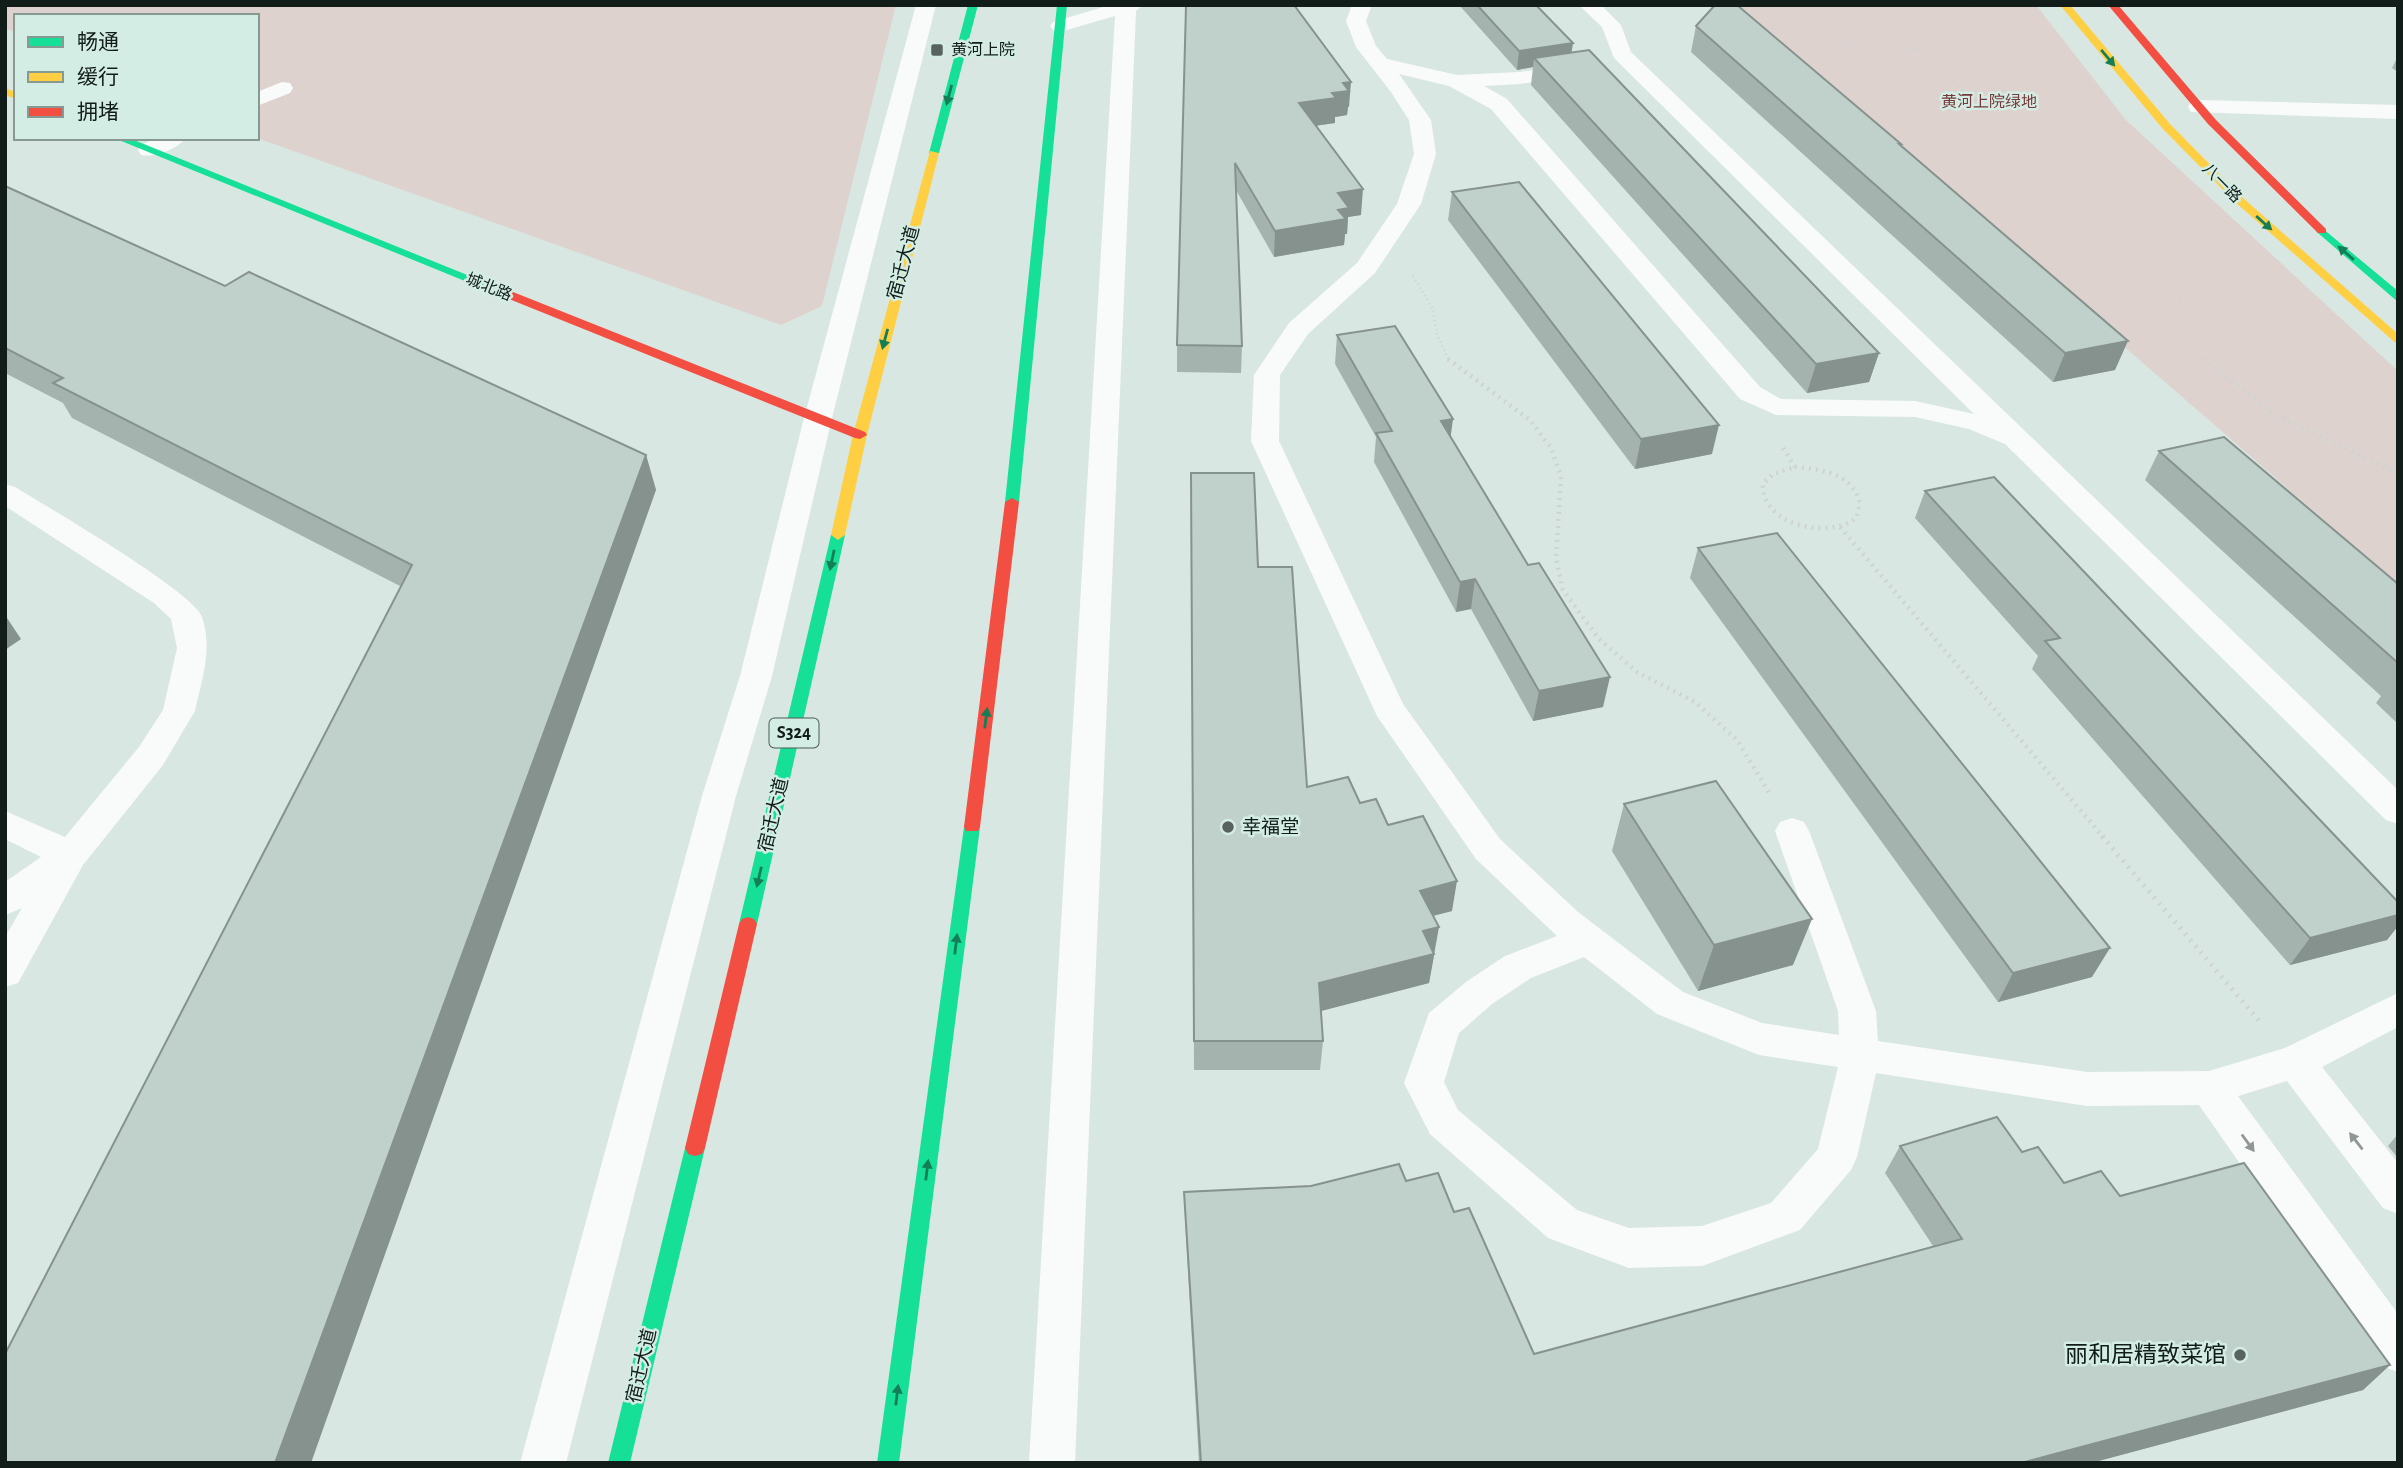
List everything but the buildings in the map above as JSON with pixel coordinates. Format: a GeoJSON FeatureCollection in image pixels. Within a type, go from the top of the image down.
{"type":"FeatureCollection","features":[{"type":"Feature","properties":{"kind":"main road","name":"宿迁大道"},"geometry":{"type":"LineString","coordinates":[[619,1463],[801,703],[860,435],[973,5]]}},
{"type":"Feature","properties":{"kind":"main road","name":"八一路"},"geometry":{"type":"LineString","coordinates":[[2065,5],[2166,127],[2220,182],[2398,341]]}},
{"type":"Feature","properties":{"kind":"main road","name":"八一路"},"geometry":{"type":"LineString","coordinates":[[2113,5],[2155,61],[2199,107],[2330,238],[2398,298]]}},
{"type":"Feature","properties":{"kind":"main road"},"geometry":{"type":"LineString","coordinates":[[888,1463],[1006,566],[1061,15]]}},
{"type":"Feature","properties":{"kind":"main road","name":"城北路"},"geometry":{"type":"LineString","coordinates":[[124,140],[860,435]]}},
{"type":"Feature","properties":{"kind":"lane"},"geometry":{"type":"LineString","coordinates":[[543,1463],[719,796],[756,676],[818,418],[926,5]]}},
{"type":"Feature","properties":{"kind":"lane"},"geometry":{"type":"LineString","coordinates":[[1362,5],[1356,21],[1366,47],[1400,89],[1420,120],[1425,153],[1409,204],[1366,268],[1298,330],[1267,374],[1265,441],[1389,708],[1488,849],[1565,922],[1670,1003],[1759,1039],[2087,1089],[2208,1088],[2295,1062],[2398,1009]]}},
{"type":"Feature","properties":{"kind":"lane"},"geometry":{"type":"LineString","coordinates":[[1589,5],[1611,25],[1621,54],[1628,61],[2398,811]]}},
{"type":"Feature","properties":{"kind":"lane"},"geometry":{"type":"LineString","coordinates":[[1052,1463],[1128,6],[1061,15]]}},
{"type":"Feature","properties":{"kind":"lane"},"geometry":{"type":"LineString","coordinates":[[1458,81],[1520,78],[1628,61]]}},
{"type":"Feature","properties":{"kind":"lane"},"geometry":{"type":"LineString","coordinates":[[1380,64],[1431,72],[1458,81],[1499,104],[1750,393],[1776,407],[1915,409],[1978,423],[2020,442]]}},
{"type":"Feature","properties":{"kind":"lane"},"geometry":{"type":"LineString","coordinates":[[259,99],[282,88]]}},
{"type":"Feature","properties":{"kind":"lane"},"geometry":{"type":"LineString","coordinates":[[2199,107],[2392,117]]}},
{"type":"Feature","properties":{"kind":"lane"},"geometry":{"type":"LineString","coordinates":[[149,150],[171,140]]}},
{"type":"Feature","properties":{"kind":"lane"},"geometry":{"type":"LineString","coordinates":[[5,493],[165,596],[186,615],[193,648],[179,710],[151,756],[70,855],[5,972]]}},
{"type":"Feature","properties":{"kind":"lane"},"geometry":{"type":"LineString","coordinates":[[5,824],[70,855]]}},
{"type":"Feature","properties":{"kind":"lane"},"geometry":{"type":"LineString","coordinates":[[1589,940],[1518,967],[1479,993],[1443,1024],[1424,1083],[1444,1122],[1563,1224],[1629,1248],[1702,1246],[1786,1217],[1837,1157],[1860,1055],[1857,1011],[1792,831]]}},
{"type":"Feature","properties":{"kind":"lane"},"geometry":{"type":"LineString","coordinates":[[5,901],[70,855]]}},
{"type":"Feature","properties":{"kind":"lane"},"geometry":{"type":"LineString","coordinates":[[2295,1062],[2398,1195]]}},
{"type":"Feature","properties":{"kind":"lane"},"geometry":{"type":"LineString","coordinates":[[2208,1088],[2398,1351]]}},
{"type":"Feature","properties":{"kind":"path"},"geometry":{"type":"LineString","coordinates":[[1766,5],[1805,33],[1870,50],[1915,49],[1956,28],[1971,5]]}},
{"type":"Feature","properties":{"kind":"path"},"geometry":{"type":"LineString","coordinates":[[1915,49],[2014,132],[2165,240],[2180,257],[2185,271],[2178,316],[2188,339],[2205,361],[2270,412],[2398,474]]}},
{"type":"Feature","properties":{"kind":"path"},"geometry":{"type":"LineString","coordinates":[[1380,248],[1406,267],[1417,281],[1432,309],[1437,334],[1450,363],[1530,420],[1551,448],[1561,476],[1556,559],[1563,590],[1599,639],[1637,672],[1695,702],[1737,740],[1792,831]]}},
{"type":"Feature","properties":{"kind":"path"},"geometry":{"type":"LineString","coordinates":[[1795,467],[1812,468],[1841,478],[1860,495],[1862,505],[1860,514],[1852,522],[1840,527],[1825,529],[1791,522],[1776,514],[1766,504],[1762,494],[1763,484],[1769,475],[1795,467]]}},
{"type":"Feature","properties":{"kind":"path"},"geometry":{"type":"LineString","coordinates":[[1840,527],[2295,1062]]}},
{"type":"Feature","properties":{"kind":"green space"},"geometry":{"type":"Polygon","coordinates":[[[5,5],[896,5],[822,306],[781,325],[259,139],[259,14],[14,14],[14,32],[5,28],[5,5]]]}},
{"type":"Feature","properties":{"kind":"green space","name":"黄河上院绿地"},"geometry":{"type":"Polygon","coordinates":[[[1730,5],[2036,5],[2126,120],[2398,371],[2398,584],[1730,5]]]}},
{"type":"Feature","properties":{"kind":"traffic: fast"},"geometry":{"type":"LineString","coordinates":[[934,153],[973,5]]}},
{"type":"Feature","properties":{"kind":"traffic: fast"},"geometry":{"type":"LineString","coordinates":[[1012,502],[1062,5]]}},
{"type":"Feature","properties":{"kind":"traffic: fast"},"geometry":{"type":"LineString","coordinates":[[124,140],[513,296]]}},
{"type":"Feature","properties":{"kind":"traffic: fast"},"geometry":{"type":"LineString","coordinates":[[2322,231],[2398,298]]}},
{"type":"Feature","properties":{"kind":"traffic: fast"},"geometry":{"type":"LineString","coordinates":[[748,924],[838,535]]}},
{"type":"Feature","properties":{"kind":"traffic: fast"},"geometry":{"type":"LineString","coordinates":[[888,1463],[972,827]]}},
{"type":"Feature","properties":{"kind":"traffic: fast"},"geometry":{"type":"LineString","coordinates":[[619,1463],[695,1148]]}},
{"type":"Feature","properties":{"kind":"traffic: slow"},"geometry":{"type":"LineString","coordinates":[[2065,5],[2166,126],[2239,200],[2398,341]]}},
{"type":"Feature","properties":{"kind":"traffic: slow"},"geometry":{"type":"LineString","coordinates":[[5,91],[14,95]]}},
{"type":"Feature","properties":{"kind":"traffic: slow"},"geometry":{"type":"LineString","coordinates":[[838,535],[860,435],[934,153]]}},
{"type":"Feature","properties":{"kind":"traffic: jam"},"geometry":{"type":"LineString","coordinates":[[2113,5],[2212,122],[2322,231]]}},
{"type":"Feature","properties":{"kind":"traffic: jam"},"geometry":{"type":"LineString","coordinates":[[513,296],[860,435]]}},
{"type":"Feature","properties":{"kind":"traffic: jam"},"geometry":{"type":"LineString","coordinates":[[972,827],[1012,502]]}},
{"type":"Feature","properties":{"kind":"traffic: jam"},"geometry":{"type":"LineString","coordinates":[[695,1148],[748,924]]}},
{"type":"Feature","properties":{"kind":"place","name":"黄河上院"},"geometry":{"type":"Point","coordinates":[937,50]}},
{"type":"Feature","properties":{"kind":"place","name":"幸福堂"},"geometry":{"type":"Point","coordinates":[1228,827]}},
{"type":"Feature","properties":{"kind":"place","name":"丽和居精致菜馆"},"geometry":{"type":"Point","coordinates":[2240,1355]}}]}
